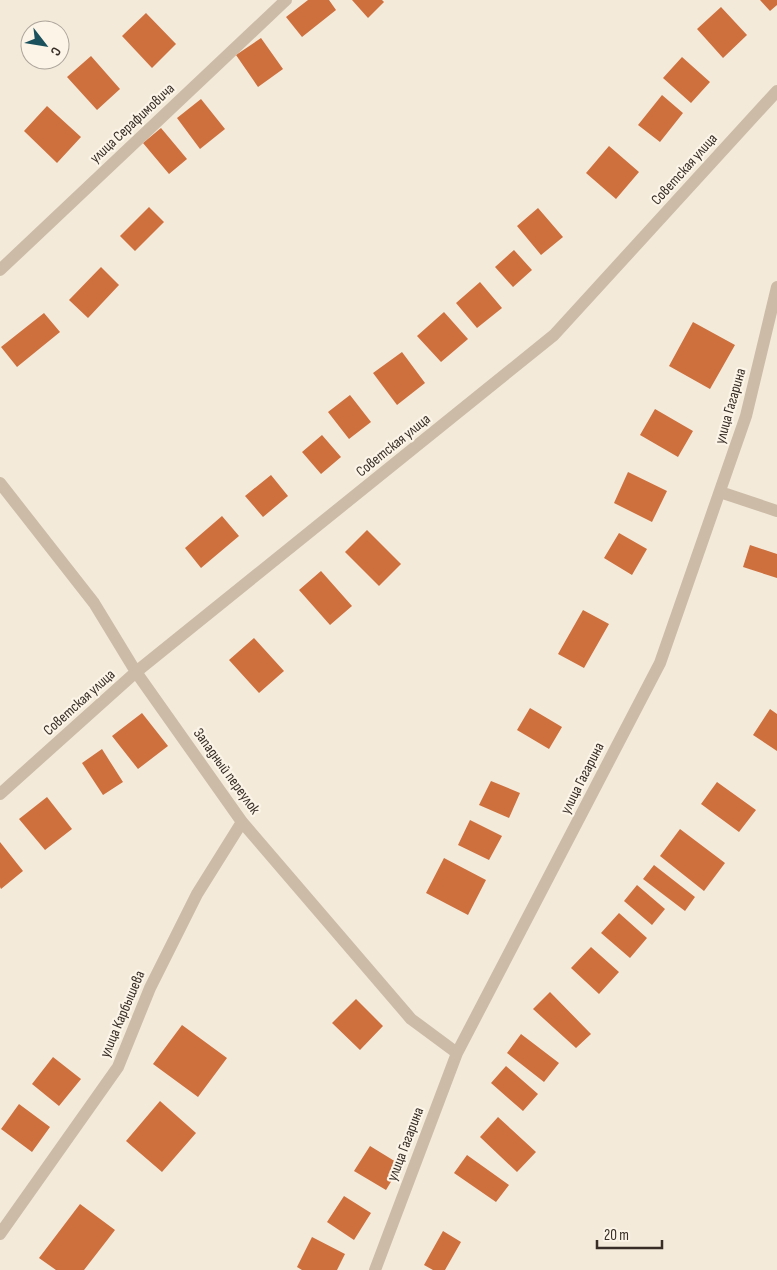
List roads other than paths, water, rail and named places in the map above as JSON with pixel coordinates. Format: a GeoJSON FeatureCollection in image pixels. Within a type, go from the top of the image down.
{"type":"FeatureCollection","features":[{"type":"Feature","properties":{"kind":"street","name":"улица Серафимовича"},"geometry":{"type":"LineString","coordinates":[[0,270],[286,0]]}},
{"type":"Feature","properties":{"kind":"street","name":"Советская улица"},"geometry":{"type":"LineString","coordinates":[[0,794],[136,672],[554,335],[777,91]]}},
{"type":"Feature","properties":{"kind":"street","name":"улица Гагарина"},"geometry":{"type":"LineString","coordinates":[[375,1270],[457,1053],[660,663],[746,416],[777,287]]}},
{"type":"Feature","properties":{"kind":"street","name":"Западный переулок"},"geometry":{"type":"LineString","coordinates":[[0,484],[94,602],[136,672],[242,822],[411,1019],[457,1053]]}},
{"type":"Feature","properties":{"kind":"street"},"geometry":{"type":"LineString","coordinates":[[720,492],[777,511]]}},
{"type":"Feature","properties":{"kind":"street","name":"улица Карбышева"},"geometry":{"type":"LineString","coordinates":[[0,1234],[118,1067],[150,988],[197,894],[242,822]]}}]}
